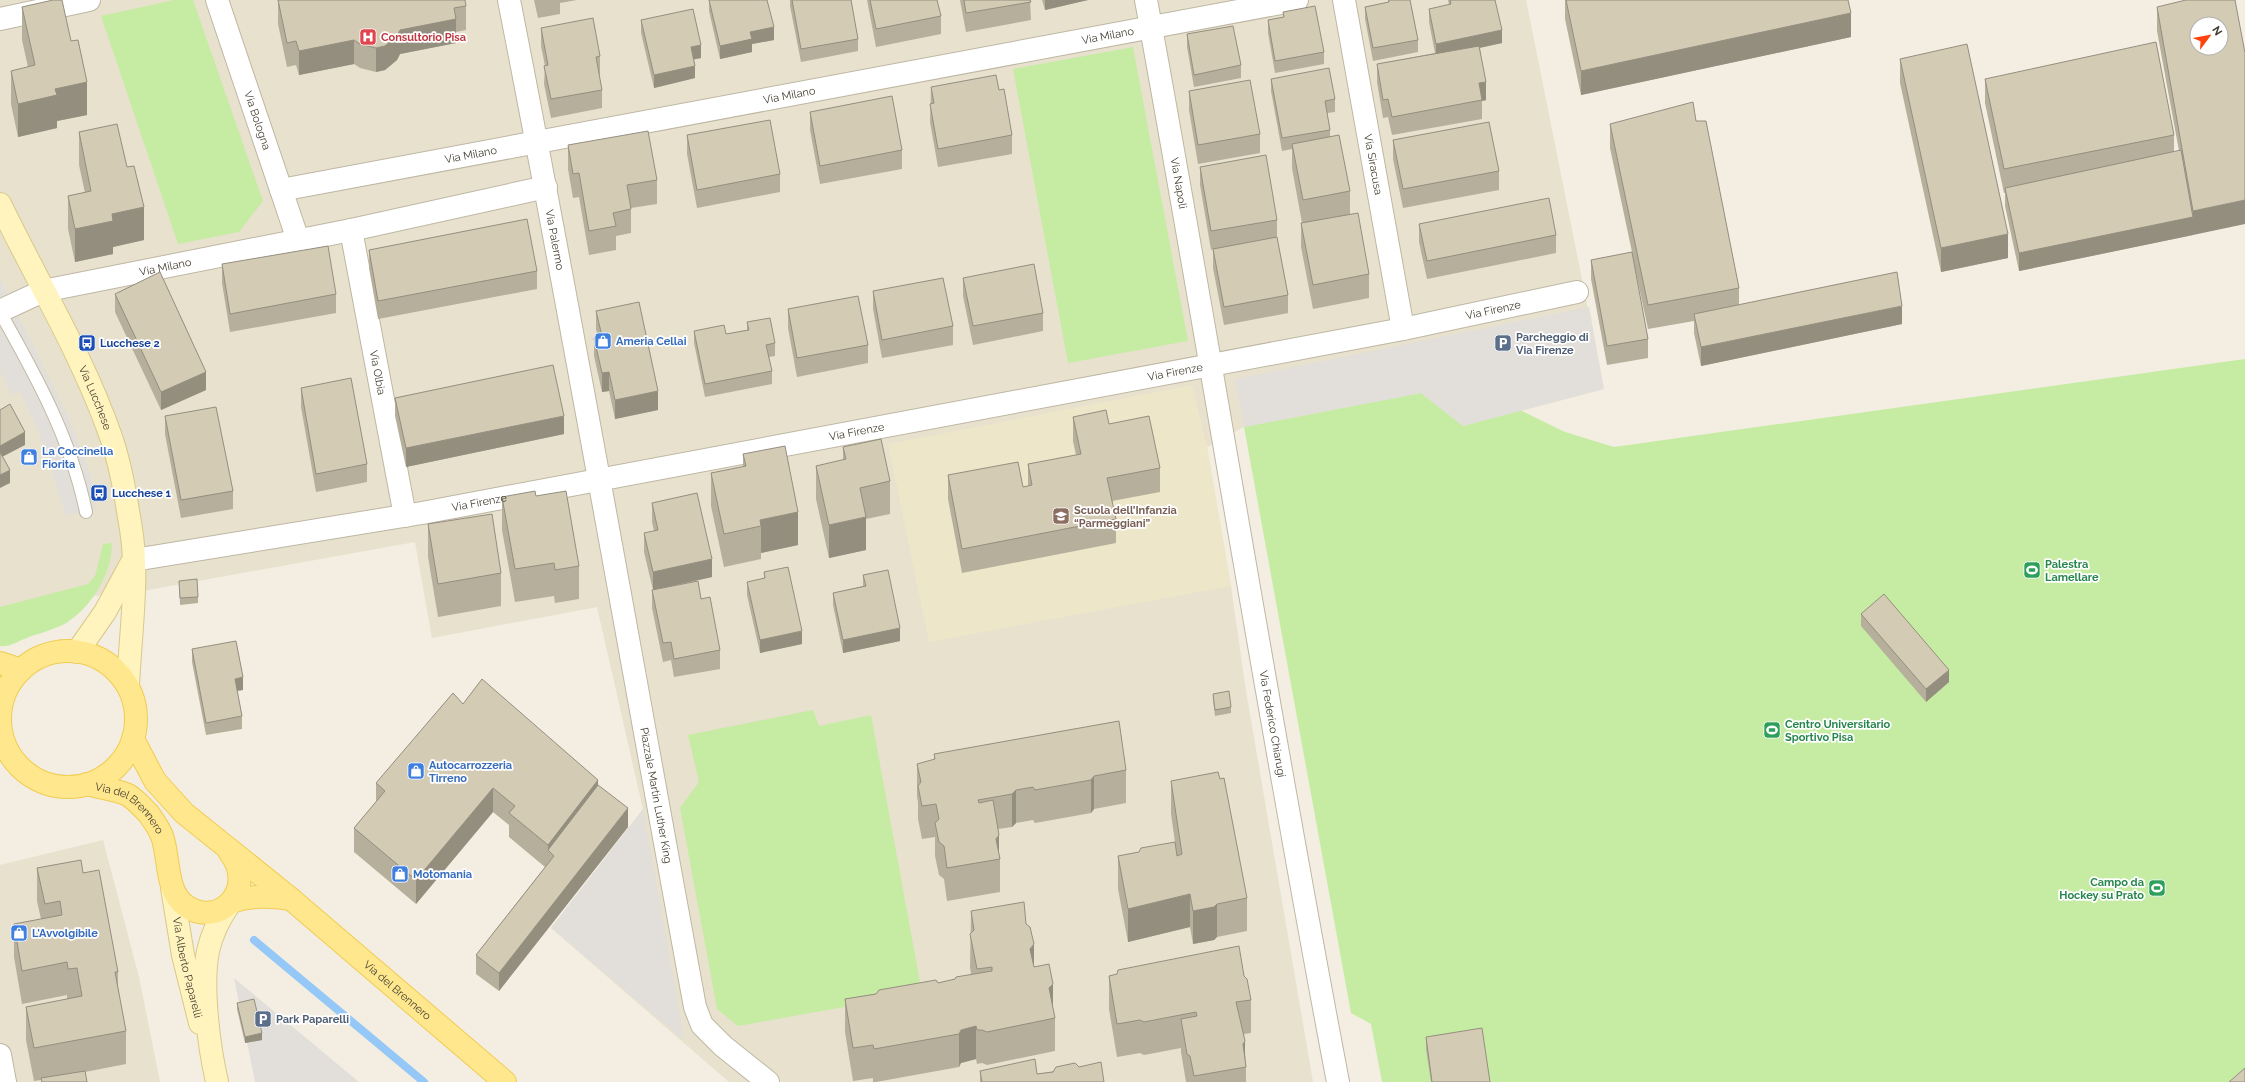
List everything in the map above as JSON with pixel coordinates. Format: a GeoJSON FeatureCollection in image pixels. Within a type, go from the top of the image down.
{"type":"FeatureCollection","features":[{"type":"Feature","properties":{"kind":"main road"},"geometry":{"type":"LineString","coordinates":[[66,651],[77,652],[92,656],[106,663],[128,686],[136,712],[133,739],[125,756],[113,770],[86,784],[70,787],[52,785],[36,778],[22,768],[6,744],[1,728],[1,710],[8,689],[21,670],[45,655],[66,651]]}},
{"type":"Feature","properties":{"kind":"main road"},"geometry":{"type":"LineString","coordinates":[[0,663],[21,670]]}},
{"type":"Feature","properties":{"kind":"main road","name":"Via del Brennero"},"geometry":{"type":"LineString","coordinates":[[133,739],[148,769],[163,791],[184,813],[230,852],[291,899],[505,1082]]}},
{"type":"Feature","properties":{"kind":"main road","name":"Via del Brennero"},"geometry":{"type":"LineString","coordinates":[[86,784],[126,794],[145,810],[162,836],[172,888],[182,902],[196,911],[215,911],[231,902],[247,897],[265,896],[291,899]]}},
{"type":"Feature","properties":{"kind":"main road","name":"Via del Brennero"},"geometry":{"type":"LineString","coordinates":[[230,852],[236,861],[241,878],[239,889],[231,902]]}},
{"type":"Feature","properties":{"kind":"street"},"geometry":{"type":"LineString","coordinates":[[0,19],[89,0]]}},
{"type":"Feature","properties":{"kind":"street","name":"Via Bologna"},"geometry":{"type":"LineString","coordinates":[[217,0],[298,240]]}},
{"type":"Feature","properties":{"kind":"street","name":"Via Palermo"},"geometry":{"type":"LineString","coordinates":[[509,0],[546,187],[598,480]]}},
{"type":"Feature","properties":{"kind":"street","name":"Via Napoli"},"geometry":{"type":"LineString","coordinates":[[1146,0],[1211,365]]}},
{"type":"Feature","properties":{"kind":"street","name":"Via Milano"},"geometry":{"type":"LineString","coordinates":[[281,190],[536,141],[1297,0]]}},
{"type":"Feature","properties":{"kind":"street","name":"Via Siracusa"},"geometry":{"type":"LineString","coordinates":[[1344,0],[1403,329]]}},
{"type":"Feature","properties":{"kind":"street","name":"Via Milano"},"geometry":{"type":"LineString","coordinates":[[0,311],[43,291],[351,230],[546,187]]}},
{"type":"Feature","properties":{"kind":"street","name":"Via Lucchese"},"geometry":{"type":"LineString","coordinates":[[0,204],[73,349],[111,438],[131,530],[134,560],[128,686]]}},
{"type":"Feature","properties":{"kind":"street","name":"Via Olbia"},"geometry":{"type":"LineString","coordinates":[[351,230],[405,516]]}},
{"type":"Feature","properties":{"kind":"street","name":"Via Firenze"},"geometry":{"type":"LineString","coordinates":[[134,560],[405,516],[1403,329],[1577,292]]}},
{"type":"Feature","properties":{"kind":"street","name":"Via Federico Chiarugi"},"geometry":{"type":"LineString","coordinates":[[1211,365],[1254,626],[1338,1082]]}},
{"type":"Feature","properties":{"kind":"street","name":"Piazzale Martin Luther King"},"geometry":{"type":"LineString","coordinates":[[598,480],[695,1007],[702,1025],[723,1046],[768,1082]]}},
{"type":"Feature","properties":{"kind":"street"},"geometry":{"type":"LineString","coordinates":[[77,652],[104,612],[134,560]]}},
{"type":"Feature","properties":{"kind":"street","name":"Via Alberto Paparelli"},"geometry":{"type":"LineString","coordinates":[[172,888],[191,993],[203,1031],[210,1046]]}},
{"type":"Feature","properties":{"kind":"street","name":"Via Alberto Paparelli"},"geometry":{"type":"LineString","coordinates":[[217,1082],[210,1046],[207,958],[211,940],[219,919],[231,902]]}},
{"type":"Feature","properties":{"kind":"street"},"geometry":{"type":"LineString","coordinates":[[0,1055],[6,1082]]}},
{"type":"Feature","properties":{"kind":"lane"},"geometry":{"type":"LineString","coordinates":[[0,311],[53,409],[80,480],[86,512]]}},
{"type":"Feature","properties":{"kind":"shaded area"},"geometry":{"type":"Polygon","coordinates":[[[0,0],[1526,0],[1604,389],[1463,426],[1244,427],[1207,447],[1231,586],[1246,691],[1313,1082],[729,1082],[551,928],[643,809],[597,607],[432,638],[415,542],[148,590],[94,596],[67,623],[0,646],[0,0]]]}},
{"type":"Feature","properties":{"kind":"shaded area"},"geometry":{"type":"Polygon","coordinates":[[[0,279],[69,418],[91,477],[95,509],[66,516],[39,432],[20,391],[12,395],[0,371],[0,279]]]}},
{"type":"Feature","properties":{"kind":"shaded area","name":"Parcheggio di Via Firenze"},"geometry":{"type":"Polygon","coordinates":[[[1589,307],[1604,389],[1463,426],[1421,393],[1244,427],[1235,379],[1589,307]]]}},
{"type":"Feature","properties":{"kind":"shaded area","name":"Scuola dell’Infanzia “Parmeggiani”"},"geometry":{"type":"Polygon","coordinates":[[[1192,385],[1207,447],[1231,586],[929,642],[888,444],[1192,385]]]}},
{"type":"Feature","properties":{"kind":"shaded area"},"geometry":{"type":"Polygon","coordinates":[[[643,809],[685,1041],[551,928],[643,809]]]}},
{"type":"Feature","properties":{"kind":"shaded area"},"geometry":{"type":"Polygon","coordinates":[[[103,840],[139,977],[160,1082],[0,1082],[0,865],[103,840]]]}},
{"type":"Feature","properties":{"kind":"shaded area","name":"Park Paparelli"},"geometry":{"type":"Polygon","coordinates":[[[234,978],[359,1082],[255,1082],[234,978]]]}},
{"type":"Feature","properties":{"kind":"green space"},"geometry":{"type":"Polygon","coordinates":[[[174,0],[193,0],[263,201],[239,232],[178,244],[101,16],[174,0]]]}},
{"type":"Feature","properties":{"kind":"green space"},"geometry":{"type":"Polygon","coordinates":[[[1133,47],[1188,341],[1068,363],[1013,69],[1133,47]]]}},
{"type":"Feature","properties":{"kind":"green space","name":"Centro Universitario Sportivo Pisa"},"geometry":{"type":"Polygon","coordinates":[[[2245,359],[2245,1082],[1382,1082],[1371,1024],[1351,1013],[1244,427],[1421,393],[1463,426],[1520,410],[1565,432],[1614,447],[2245,359]]]}},
{"type":"Feature","properties":{"kind":"green space"},"geometry":{"type":"Polygon","coordinates":[[[112,543],[111,554],[104,577],[92,599],[84,608],[66,623],[53,629],[11,645],[0,646],[0,607],[88,584],[95,576],[103,544],[112,543]]]}},
{"type":"Feature","properties":{"kind":"green space"},"geometry":{"type":"Polygon","coordinates":[[[813,710],[819,726],[871,715],[922,993],[738,1026],[717,1009],[680,808],[699,782],[688,735],[813,710]]]}},
{"type":"Feature","properties":{"kind":"building"},"geometry":{"type":"Polygon","coordinates":[[[53,0],[62,0],[71,41],[78,40],[87,82],[55,89],[57,95],[18,104],[11,71],[35,65],[22,7],[53,0]]]}},
{"type":"Feature","properties":{"kind":"building"},"geometry":{"type":"Polygon","coordinates":[[[278,0],[465,0],[466,6],[454,8],[456,19],[400,30],[397,36],[385,46],[376,48],[360,44],[354,40],[299,51],[296,41],[287,43],[278,0]]]}},
{"type":"Feature","properties":{"kind":"building"},"geometry":{"type":"Polygon","coordinates":[[[709,0],[767,0],[774,27],[750,32],[752,39],[720,46],[709,0]]]}},
{"type":"Feature","properties":{"kind":"building"},"geometry":{"type":"Polygon","coordinates":[[[792,0],[851,0],[858,39],[801,49],[792,0]]]}},
{"type":"Feature","properties":{"kind":"building"},"geometry":{"type":"Polygon","coordinates":[[[870,0],[937,0],[941,16],[876,29],[870,0]]]}},
{"type":"Feature","properties":{"kind":"building"},"geometry":{"type":"Polygon","coordinates":[[[964,0],[1030,0],[1031,2],[966,13],[964,0]]]}},
{"type":"Feature","properties":{"kind":"building"},"geometry":{"type":"Polygon","coordinates":[[[1389,0],[1410,0],[1418,40],[1373,48],[1365,7],[1389,2],[1389,0]]]}},
{"type":"Feature","properties":{"kind":"building"},"geometry":{"type":"Polygon","coordinates":[[[1450,0],[1495,0],[1502,30],[1436,44],[1429,9],[1451,4],[1450,0]]]}},
{"type":"Feature","properties":{"kind":"building"},"geometry":{"type":"Polygon","coordinates":[[[1566,0],[1848,0],[1851,13],[1581,71],[1566,0]]]}},
{"type":"Feature","properties":{"kind":"building"},"geometry":{"type":"Polygon","coordinates":[[[2186,0],[2235,0],[2245,53],[2245,200],[2193,211],[2157,7],[2186,0]]]}},
{"type":"Feature","properties":{"kind":"building"},"geometry":{"type":"Polygon","coordinates":[[[1315,6],[1324,52],[1275,61],[1268,20],[1284,17],[1283,12],[1315,6]]]}},
{"type":"Feature","properties":{"kind":"building"},"geometry":{"type":"Polygon","coordinates":[[[693,9],[701,45],[691,47],[695,66],[654,75],[641,20],[693,9]]]}},
{"type":"Feature","properties":{"kind":"building"},"geometry":{"type":"Polygon","coordinates":[[[593,18],[600,56],[596,57],[602,90],[551,99],[544,66],[548,65],[541,28],[593,18]]]}},
{"type":"Feature","properties":{"kind":"building"},"geometry":{"type":"Polygon","coordinates":[[[1233,26],[1241,65],[1194,75],[1187,34],[1233,26]]]}},
{"type":"Feature","properties":{"kind":"building"},"geometry":{"type":"Polygon","coordinates":[[[2156,42],[2174,135],[2004,169],[1985,79],[2156,42]]]}},
{"type":"Feature","properties":{"kind":"building"},"geometry":{"type":"Polygon","coordinates":[[[1967,44],[2008,234],[1941,248],[1900,59],[1967,44]]]}},
{"type":"Feature","properties":{"kind":"building"},"geometry":{"type":"Polygon","coordinates":[[[1479,46],[1486,82],[1479,83],[1482,100],[1392,117],[1388,99],[1383,100],[1377,64],[1479,46]]]}},
{"type":"Feature","properties":{"kind":"building"},"geometry":{"type":"Polygon","coordinates":[[[1329,68],[1335,99],[1325,101],[1330,130],[1282,138],[1271,79],[1329,68]]]}},
{"type":"Feature","properties":{"kind":"building"},"geometry":{"type":"Polygon","coordinates":[[[996,75],[999,90],[1004,89],[1012,135],[938,149],[930,104],[934,103],[931,87],[996,75]]]}},
{"type":"Feature","properties":{"kind":"building"},"geometry":{"type":"Polygon","coordinates":[[[1250,80],[1260,134],[1198,145],[1189,91],[1250,80]]]}},
{"type":"Feature","properties":{"kind":"building"},"geometry":{"type":"Polygon","coordinates":[[[892,96],[902,150],[820,166],[810,112],[892,96]]]}},
{"type":"Feature","properties":{"kind":"building"},"geometry":{"type":"Polygon","coordinates":[[[1693,102],[1696,121],[1706,121],[1739,288],[1648,305],[1610,124],[1693,102]]]}},
{"type":"Feature","properties":{"kind":"building"},"geometry":{"type":"Polygon","coordinates":[[[770,120],[780,174],[697,190],[687,135],[770,120]]]}},
{"type":"Feature","properties":{"kind":"building"},"geometry":{"type":"Polygon","coordinates":[[[1489,122],[1499,171],[1403,189],[1393,140],[1489,122]]]}},
{"type":"Feature","properties":{"kind":"building"},"geometry":{"type":"Polygon","coordinates":[[[117,124],[127,167],[134,166],[144,207],[112,214],[113,221],[75,229],[68,196],[91,191],[79,132],[117,124]]]}},
{"type":"Feature","properties":{"kind":"building"},"geometry":{"type":"Polygon","coordinates":[[[648,131],[657,180],[627,185],[631,209],[613,213],[616,226],[589,231],[579,173],[573,174],[568,145],[648,131]]]}},
{"type":"Feature","properties":{"kind":"building"},"geometry":{"type":"Polygon","coordinates":[[[1339,135],[1350,191],[1303,200],[1292,144],[1339,135]]]}},
{"type":"Feature","properties":{"kind":"building"},"geometry":{"type":"Polygon","coordinates":[[[2181,150],[2193,217],[2019,253],[2005,188],[2181,150]]]}},
{"type":"Feature","properties":{"kind":"building"},"geometry":{"type":"Polygon","coordinates":[[[1266,155],[1277,220],[1211,231],[1200,167],[1266,155]]]}},
{"type":"Feature","properties":{"kind":"building"},"geometry":{"type":"Polygon","coordinates":[[[1549,198],[1556,235],[1427,261],[1419,224],[1549,198]]]}},
{"type":"Feature","properties":{"kind":"building"},"geometry":{"type":"Polygon","coordinates":[[[1358,213],[1369,274],[1313,285],[1301,223],[1358,213]]]}},
{"type":"Feature","properties":{"kind":"building"},"geometry":{"type":"Polygon","coordinates":[[[527,219],[537,271],[378,301],[369,250],[527,219]]]}},
{"type":"Feature","properties":{"kind":"building"},"geometry":{"type":"Polygon","coordinates":[[[1277,237],[1288,295],[1224,307],[1213,249],[1277,237]]]}},
{"type":"Feature","properties":{"kind":"building"},"geometry":{"type":"Polygon","coordinates":[[[328,246],[336,294],[230,314],[222,264],[328,246]]]}},
{"type":"Feature","properties":{"kind":"building"},"geometry":{"type":"Polygon","coordinates":[[[1632,252],[1648,339],[1607,346],[1591,260],[1632,252]]]}},
{"type":"Feature","properties":{"kind":"building"},"geometry":{"type":"Polygon","coordinates":[[[1034,264],[1043,313],[973,326],[963,278],[1034,264]]]}},
{"type":"Feature","properties":{"kind":"building"},"geometry":{"type":"Polygon","coordinates":[[[160,272],[206,372],[161,392],[115,294],[160,272]]]}},
{"type":"Feature","properties":{"kind":"building"},"geometry":{"type":"Polygon","coordinates":[[[1897,272],[1902,306],[1701,347],[1694,314],[1897,272]]]}},
{"type":"Feature","properties":{"kind":"building"},"geometry":{"type":"Polygon","coordinates":[[[943,278],[953,326],[882,340],[873,291],[943,278]]]}},
{"type":"Feature","properties":{"kind":"building"},"geometry":{"type":"Polygon","coordinates":[[[858,296],[868,345],[797,358],[788,309],[858,296]]]}},
{"type":"Feature","properties":{"kind":"building"},"geometry":{"type":"Polygon","coordinates":[[[639,302],[658,391],[615,400],[609,372],[602,373],[594,338],[602,336],[596,311],[639,302]]]}},
{"type":"Feature","properties":{"kind":"building"},"geometry":{"type":"Polygon","coordinates":[[[770,318],[775,343],[766,345],[772,371],[705,384],[694,331],[724,325],[726,334],[749,330],[747,322],[770,318]]]}},
{"type":"Feature","properties":{"kind":"building"},"geometry":{"type":"Polygon","coordinates":[[[553,365],[564,416],[406,448],[395,398],[553,365]]]}},
{"type":"Feature","properties":{"kind":"building"},"geometry":{"type":"Polygon","coordinates":[[[351,378],[367,464],[316,474],[301,388],[351,378]]]}},
{"type":"Feature","properties":{"kind":"building"},"geometry":{"type":"Polygon","coordinates":[[[10,404],[25,432],[0,446],[0,410],[10,404]]]}},
{"type":"Feature","properties":{"kind":"building"},"geometry":{"type":"Polygon","coordinates":[[[216,407],[233,491],[181,500],[165,416],[216,407]]]}},
{"type":"Feature","properties":{"kind":"building"},"geometry":{"type":"Polygon","coordinates":[[[1106,410],[1109,424],[1149,416],[1160,468],[1107,478],[1116,519],[962,549],[948,475],[1018,462],[1023,487],[1032,485],[1028,464],[1081,454],[1073,417],[1106,410]]]}},
{"type":"Feature","properties":{"kind":"building"},"geometry":{"type":"Polygon","coordinates":[[[881,439],[890,481],[860,488],[866,517],[829,525],[816,466],[846,459],[843,447],[881,439]]]}},
{"type":"Feature","properties":{"kind":"building"},"geometry":{"type":"Polygon","coordinates":[[[785,446],[798,512],[760,520],[761,526],[724,534],[711,473],[746,466],[743,454],[785,446]]]}},
{"type":"Feature","properties":{"kind":"building"},"geometry":{"type":"Polygon","coordinates":[[[0,452],[10,470],[0,475],[0,452]]]}},
{"type":"Feature","properties":{"kind":"building"},"geometry":{"type":"Polygon","coordinates":[[[535,491],[536,496],[566,491],[579,566],[555,570],[554,563],[515,569],[502,497],[535,491]]]}},
{"type":"Feature","properties":{"kind":"building"},"geometry":{"type":"Polygon","coordinates":[[[697,493],[712,559],[653,572],[644,533],[658,530],[652,503],[697,493]]]}},
{"type":"Feature","properties":{"kind":"building"},"geometry":{"type":"Polygon","coordinates":[[[492,514],[501,573],[438,584],[428,524],[492,514]]]}},
{"type":"Feature","properties":{"kind":"building"},"geometry":{"type":"Polygon","coordinates":[[[788,567],[802,631],[760,640],[747,582],[765,578],[764,572],[788,567]]]}},
{"type":"Feature","properties":{"kind":"building"},"geometry":{"type":"Polygon","coordinates":[[[888,570],[900,628],[843,640],[833,593],[866,586],[863,575],[888,570]]]}},
{"type":"Feature","properties":{"kind":"building"},"geometry":{"type":"Polygon","coordinates":[[[197,579],[198,597],[180,598],[179,581],[197,579]]]}},
{"type":"Feature","properties":{"kind":"building"},"geometry":{"type":"Polygon","coordinates":[[[698,581],[701,599],[710,597],[720,650],[674,659],[671,642],[663,643],[652,590],[698,581]]]}},
{"type":"Feature","properties":{"kind":"building"},"geometry":{"type":"Polygon","coordinates":[[[1884,594],[1949,670],[1926,689],[1861,614],[1884,594]]]}},
{"type":"Feature","properties":{"kind":"building"},"geometry":{"type":"Polygon","coordinates":[[[236,641],[243,677],[235,679],[242,716],[206,723],[192,649],[236,641]]]}},
{"type":"Feature","properties":{"kind":"building"},"geometry":{"type":"Polygon","coordinates":[[[482,679],[598,780],[548,845],[509,813],[515,806],[493,788],[416,880],[354,828],[385,791],[376,783],[453,693],[463,704],[482,679]]]}},
{"type":"Feature","properties":{"kind":"building"},"geometry":{"type":"Polygon","coordinates":[[[1229,691],[1231,707],[1215,710],[1213,694],[1229,691]]]}},
{"type":"Feature","properties":{"kind":"building"},"geometry":{"type":"Polygon","coordinates":[[[1119,721],[1126,770],[1094,776],[1091,780],[1035,790],[1033,787],[1016,790],[1012,794],[978,800],[979,803],[993,800],[999,835],[996,839],[1000,859],[947,868],[944,846],[939,842],[935,823],[939,819],[936,804],[922,806],[918,786],[921,782],[917,764],[935,759],[934,754],[1119,721]]]}},
{"type":"Feature","properties":{"kind":"building"},"geometry":{"type":"Polygon","coordinates":[[[1218,772],[1220,779],[1224,778],[1247,898],[1193,911],[1190,894],[1128,909],[1118,856],[1139,852],[1141,848],[1175,842],[1177,856],[1182,854],[1171,781],[1218,772]]]}},
{"type":"Feature","properties":{"kind":"building"},"geometry":{"type":"Polygon","coordinates":[[[598,785],[628,808],[499,973],[476,955],[554,856],[548,850],[598,785]]]}},
{"type":"Feature","properties":{"kind":"building"},"geometry":{"type":"Polygon","coordinates":[[[81,860],[83,873],[99,870],[118,972],[115,972],[126,1031],[34,1048],[26,1007],[82,996],[77,968],[68,969],[67,962],[22,971],[14,924],[62,915],[60,901],[45,904],[37,868],[81,860]]]}},
{"type":"Feature","properties":{"kind":"building"},"geometry":{"type":"Polygon","coordinates":[[[1024,902],[1026,924],[1030,927],[1034,944],[1030,949],[1034,967],[1049,964],[1053,984],[1049,988],[1055,1018],[987,1032],[977,1030],[976,1026],[961,1030],[959,1034],[874,1049],[873,1045],[853,1048],[845,999],[876,994],[879,990],[936,980],[938,983],[955,979],[956,977],[992,971],[992,967],[977,969],[970,934],[974,930],[971,911],[1024,902]]]}},
{"type":"Feature","properties":{"kind":"building"},"geometry":{"type":"Polygon","coordinates":[[[1239,946],[1244,976],[1247,979],[1251,1000],[1236,1002],[1245,1041],[1243,1044],[1246,1067],[1194,1076],[1190,1056],[1187,1054],[1181,1019],[1197,1016],[1196,1012],[1144,1022],[1140,1020],[1117,1024],[1109,976],[1117,974],[1118,970],[1239,946]]]}},
{"type":"Feature","properties":{"kind":"building"},"geometry":{"type":"Polygon","coordinates":[[[254,999],[262,1033],[245,1037],[237,1003],[254,999]]]}},
{"type":"Feature","properties":{"kind":"building"},"geometry":{"type":"Polygon","coordinates":[[[1482,1028],[1490,1082],[1432,1082],[1426,1037],[1482,1028]]]}},
{"type":"Feature","properties":{"kind":"building"},"geometry":{"type":"Polygon","coordinates":[[[1035,1059],[1037,1074],[1053,1072],[1056,1067],[1075,1063],[1079,1067],[1101,1062],[1104,1082],[982,1082],[980,1071],[1035,1059]]]}},
{"type":"Feature","properties":{"kind":"building"},"geometry":{"type":"Polygon","coordinates":[[[2245,1068],[2245,1082],[2229,1082],[2245,1068]]]}},
{"type":"Feature","properties":{"kind":"building"},"geometry":{"type":"Polygon","coordinates":[[[85,1071],[87,1082],[42,1082],[41,1078],[85,1071]]]}},
{"type":"Feature","properties":{"kind":"waterway"},"geometry":{"type":"LineString","coordinates":[[254,940],[424,1082]]}},
{"type":"Feature","properties":{"kind":"place","name":"Consultorio Pisa"},"geometry":{"type":"Point","coordinates":[368,37]}},
{"type":"Feature","properties":{"kind":"place","name":"Ameria Cellai"},"geometry":{"type":"Point","coordinates":[603,341]}},
{"type":"Feature","properties":{"kind":"place","name":"Lucchese 2"},"geometry":{"type":"Point","coordinates":[87,343]}},
{"type":"Feature","properties":{"kind":"place","name":"Parcheggio di Via Firenze"},"geometry":{"type":"Point","coordinates":[1503,343]}},
{"type":"Feature","properties":{"kind":"place","name":"La Coccinella Fiorita"},"geometry":{"type":"Point","coordinates":[29,457]}},
{"type":"Feature","properties":{"kind":"place","name":"Lucchese 1"},"geometry":{"type":"Point","coordinates":[99,493]}},
{"type":"Feature","properties":{"kind":"place","name":"Scuola dell’Infanzia “Parmeggiani”"},"geometry":{"type":"Point","coordinates":[1061,516]}},
{"type":"Feature","properties":{"kind":"place","name":"Palestra Lamellare"},"geometry":{"type":"Point","coordinates":[2032,570]}},
{"type":"Feature","properties":{"kind":"place","name":"Centro Universitario Sportivo Pisa"},"geometry":{"type":"Point","coordinates":[1772,730]}},
{"type":"Feature","properties":{"kind":"place","name":"Autocarrozzeria Tirreno"},"geometry":{"type":"Point","coordinates":[416,771]}},
{"type":"Feature","properties":{"kind":"place","name":"Motomania"},"geometry":{"type":"Point","coordinates":[400,874]}},
{"type":"Feature","properties":{"kind":"place","name":"Campo da Hockey su Prato"},"geometry":{"type":"Point","coordinates":[2157,888]}},
{"type":"Feature","properties":{"kind":"place","name":"L'Avvolgibile"},"geometry":{"type":"Point","coordinates":[19,933]}},
{"type":"Feature","properties":{"kind":"place","name":"Park Paparelli"},"geometry":{"type":"Point","coordinates":[263,1019]}}]}
